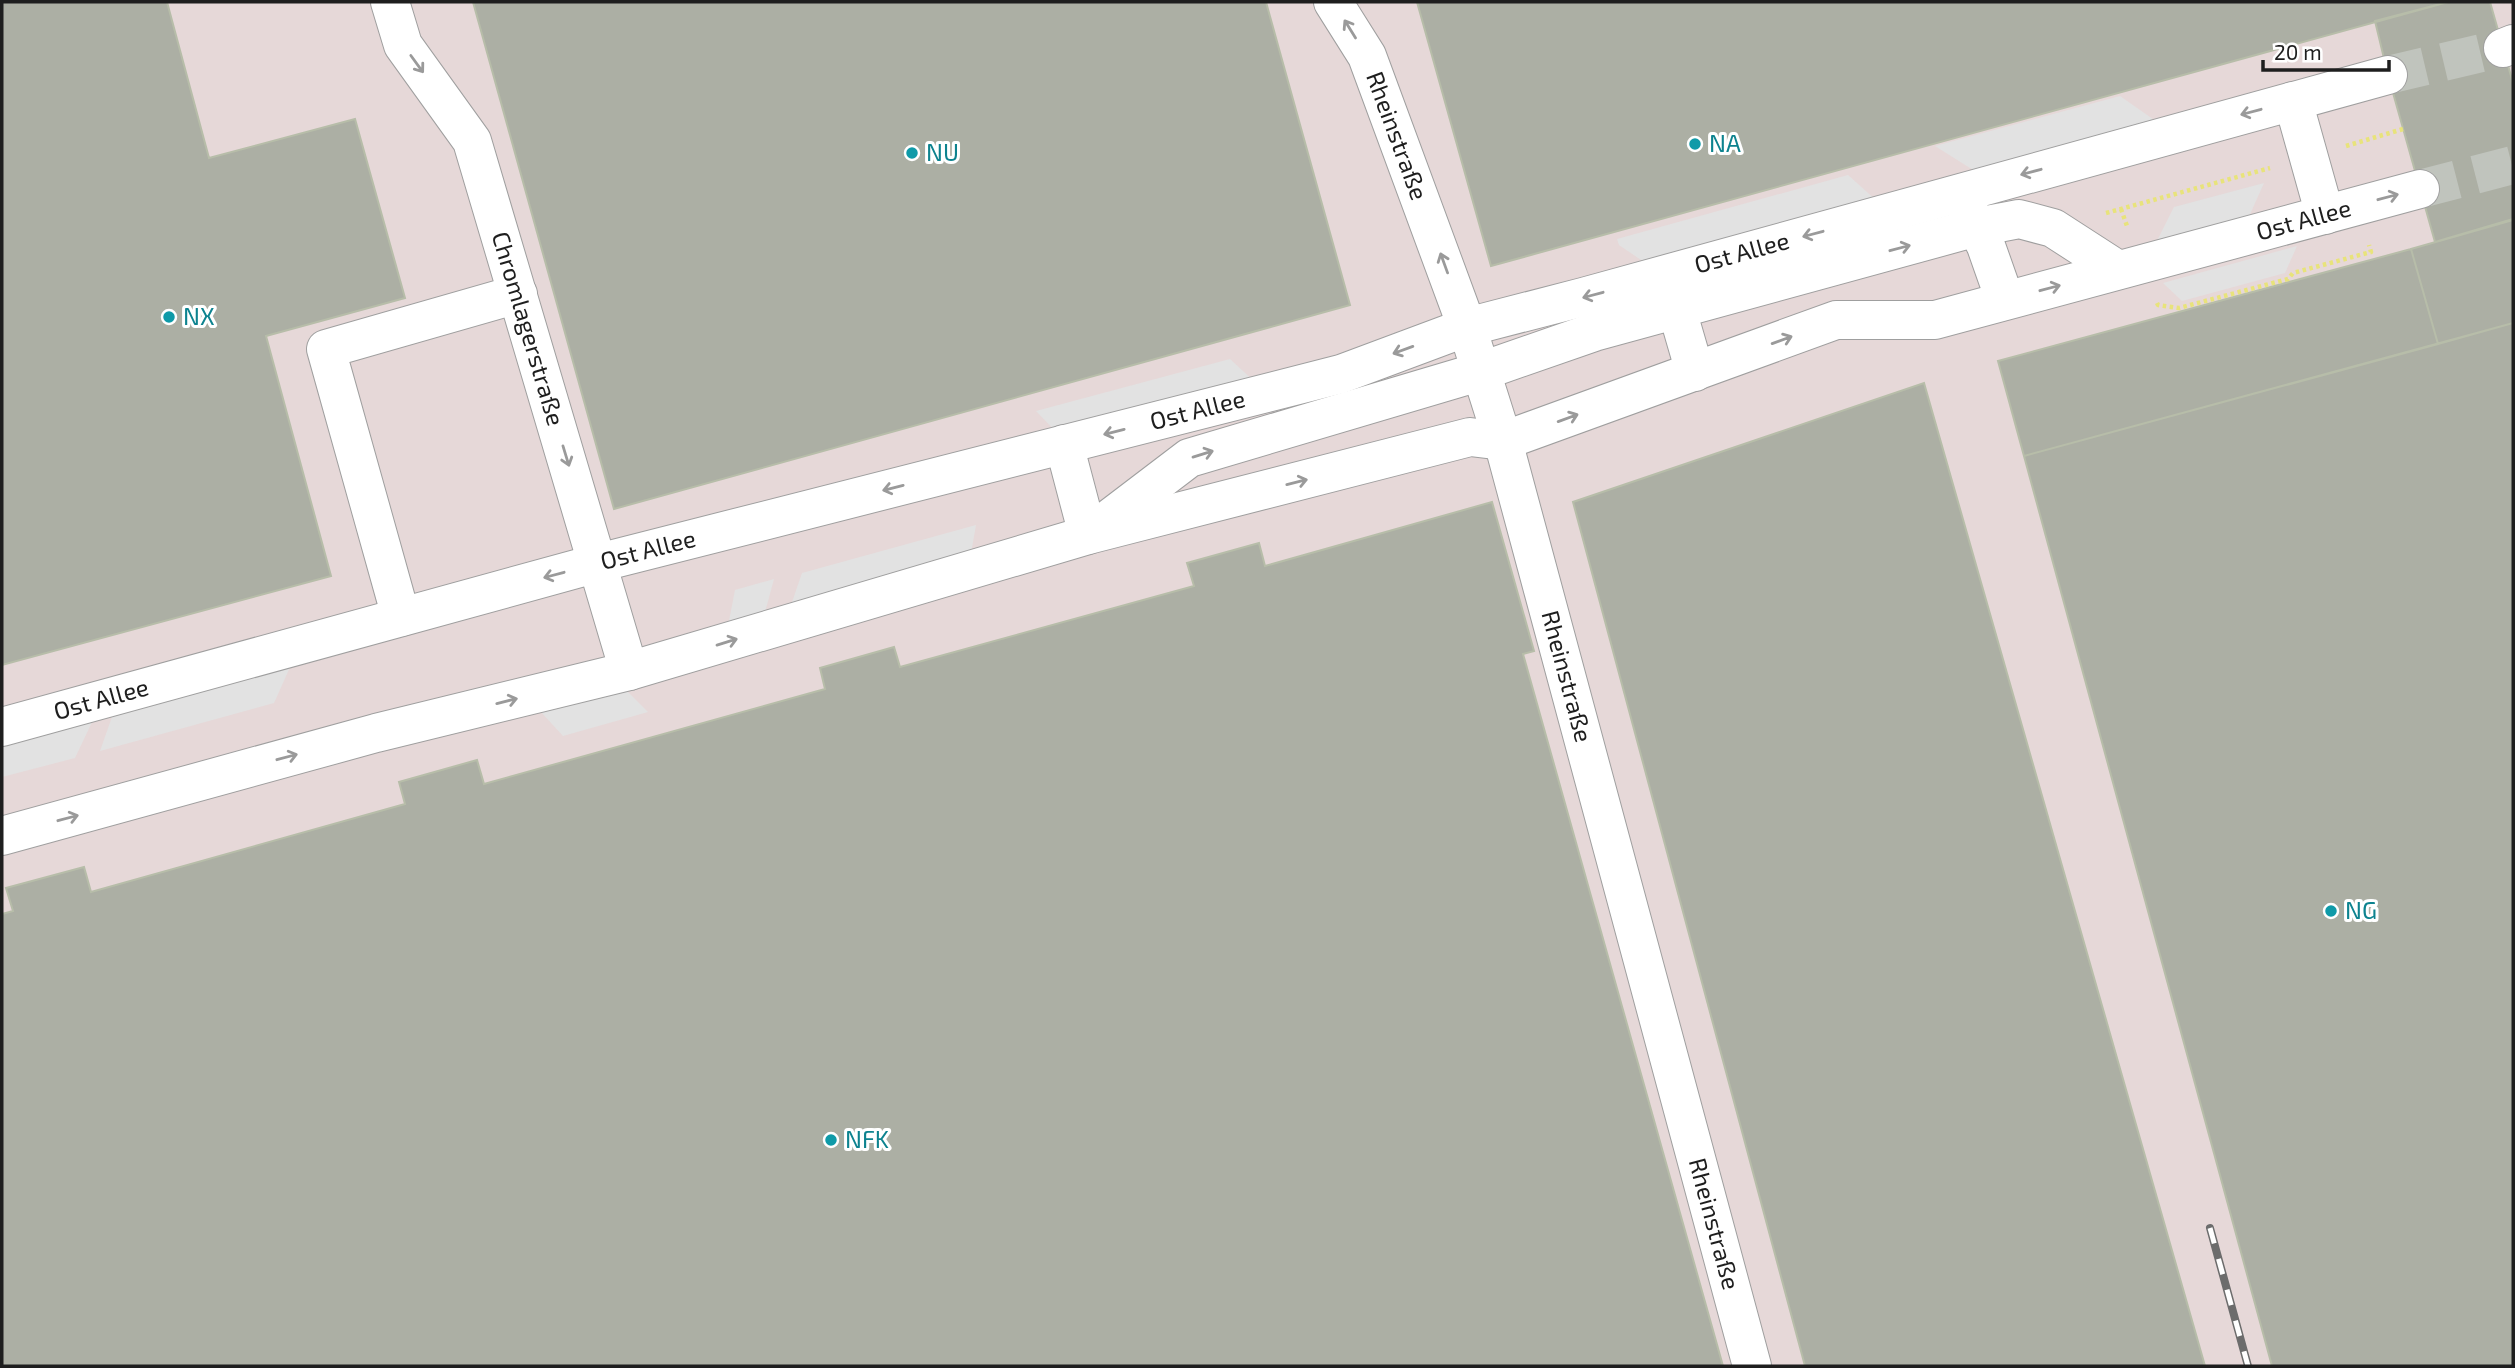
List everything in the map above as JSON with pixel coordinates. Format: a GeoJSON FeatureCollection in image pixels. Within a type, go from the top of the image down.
{"type":"FeatureCollection","features":[{"type":"Feature","properties":{"kind":"lane","name":"Chromlagerstraße"},"geometry":{"type":"LineString","coordinates":[[390,2],[403,45],[472,141],[629,671]]}},
{"type":"Feature","properties":{"kind":"lane","name":"Rheinstraße"},"geometry":{"type":"LineString","coordinates":[[1333,2],[1367,56],[1482,371],[1752,1366]]}},
{"type":"Feature","properties":{"kind":"lane","name":"Ost Allee"},"geometry":{"type":"LineString","coordinates":[[2,727],[598,563],[1341,374],[1467,327],[2388,75]]}},
{"type":"Feature","properties":{"kind":"lane"},"geometry":{"type":"LineString","coordinates":[[2293,101],[2325,215]]}},
{"type":"Feature","properties":{"kind":"lane","name":"Ost Allee"},"geometry":{"type":"LineString","coordinates":[[1503,441],[1836,320],[1935,320],[2420,189]]}},
{"type":"Feature","properties":{"kind":"lane"},"geometry":{"type":"LineString","coordinates":[[1959,192],[1986,246],[2005,300]]}},
{"type":"Feature","properties":{"kind":"lane"},"geometry":{"type":"LineString","coordinates":[[1088,535],[1189,458],[1482,371],[1594,332],[1977,228],[2020,219],[2053,228],[2118,270]]}},
{"type":"Feature","properties":{"kind":"lane"},"geometry":{"type":"LineString","coordinates":[[401,617],[326,349],[518,294]]}},
{"type":"Feature","properties":{"kind":"lane"},"geometry":{"type":"LineString","coordinates":[[1677,310],[1695,372]]}},
{"type":"Feature","properties":{"kind":"lane"},"geometry":{"type":"LineString","coordinates":[[2,836],[376,733],[629,671],[1088,535],[1470,437],[1503,441]]}},
{"type":"Feature","properties":{"kind":"lane"},"geometry":{"type":"LineString","coordinates":[[1064,444],[1088,535]]}},
{"type":"Feature","properties":{"kind":"path"},"geometry":{"type":"LineString","coordinates":[[2099,215],[2308,157]]}},
{"type":"Feature","properties":{"kind":"shaded area"},"geometry":{"type":"Polygon","coordinates":[[[2,2],[2513,2],[2513,1366],[2,1366],[2,2]]]}},
{"type":"Feature","properties":{"kind":"shaded area"},"geometry":{"type":"Polygon","coordinates":[[[2120,96],[2160,124],[1978,173],[1935,146],[2120,96]]]}},
{"type":"Feature","properties":{"kind":"shaded area"},"geometry":{"type":"Polygon","coordinates":[[[1848,175],[1877,201],[1647,264],[1619,245],[1617,239],[1848,175]]]}},
{"type":"Feature","properties":{"kind":"shaded area"},"geometry":{"type":"Polygon","coordinates":[[[2264,183],[2247,221],[2155,245],[2174,207],[2264,183]]]}},
{"type":"Feature","properties":{"kind":"shaded area"},"geometry":{"type":"Polygon","coordinates":[[[2297,246],[2285,273],[2182,301],[2163,283],[2297,246]]]}},
{"type":"Feature","properties":{"kind":"shaded area"},"geometry":{"type":"Polygon","coordinates":[[[1230,359],[1257,384],[1061,437],[1036,411],[1230,359]]]}},
{"type":"Feature","properties":{"kind":"shaded area"},"geometry":{"type":"Polygon","coordinates":[[[976,525],[970,559],[790,608],[802,573],[976,525]]]}},
{"type":"Feature","properties":{"kind":"shaded area"},"geometry":{"type":"Polygon","coordinates":[[[774,579],[764,616],[728,626],[735,590],[774,579]]]}},
{"type":"Feature","properties":{"kind":"shaded area"},"geometry":{"type":"Polygon","coordinates":[[[291,665],[274,703],[100,751],[113,714],[291,665]]]}},
{"type":"Feature","properties":{"kind":"shaded area"},"geometry":{"type":"Polygon","coordinates":[[[625,689],[648,712],[563,736],[541,712],[625,689]]]}},
{"type":"Feature","properties":{"kind":"shaded area"},"geometry":{"type":"Polygon","coordinates":[[[93,720],[75,758],[2,777],[2,744],[93,720]]]}},
{"type":"Feature","properties":{"kind":"building","name":"NX"},"geometry":{"type":"Polygon","coordinates":[[[2,2],[167,2],[209,158],[355,119],[405,298],[266,336],[331,576],[2,665],[2,2]]]}},
{"type":"Feature","properties":{"kind":"building","name":"NU"},"geometry":{"type":"Polygon","coordinates":[[[473,2],[1266,2],[1350,305],[614,509],[473,2]]]}},
{"type":"Feature","properties":{"kind":"building","name":"NA"},"geometry":{"type":"Polygon","coordinates":[[[1417,2],[2448,2],[1491,266],[1417,2]]]}},
{"type":"Feature","properties":{"kind":"building"},"geometry":{"type":"Polygon","coordinates":[[[2448,2],[2490,2],[2513,83],[2513,219],[2435,242],[2375,21],[2448,2]]]}},
{"type":"Feature","properties":{"kind":"building"},"geometry":{"type":"Polygon","coordinates":[[[2513,220],[2513,323],[2438,344],[2411,249],[2513,220]]]}},
{"type":"Feature","properties":{"kind":"building"},"geometry":{"type":"Polygon","coordinates":[[[2411,249],[2438,344],[2024,456],[1998,361],[2411,249]]]}},
{"type":"Feature","properties":{"kind":"building","name":"NG"},"geometry":{"type":"Polygon","coordinates":[[[2513,323],[2513,1366],[2272,1366],[2024,456],[2513,323]]]}},
{"type":"Feature","properties":{"kind":"building"},"geometry":{"type":"Polygon","coordinates":[[[1924,383],[2205,1366],[1805,1366],[1573,502],[1924,383]]]}},
{"type":"Feature","properties":{"kind":"building","name":"NFK"},"geometry":{"type":"Polygon","coordinates":[[[1492,502],[1534,651],[1523,654],[1723,1366],[2,1366],[2,914],[13,911],[6,888],[84,867],[91,892],[405,804],[399,782],[477,760],[484,784],[825,689],[820,668],[894,647],[900,667],[1194,586],[1187,563],[1259,543],[1265,566],[1492,502]]]}},
{"type":"Feature","properties":{"kind":"tunnel"},"geometry":{"type":"LineString","coordinates":[[2388,75],[2503,48]]}},
{"type":"Feature","properties":{"kind":"tunnel"},"geometry":{"type":"LineString","coordinates":[[2420,189],[2513,165]]}},
{"type":"Feature","properties":{"kind":"railway"},"geometry":{"type":"LineString","coordinates":[[2210,1228],[2248,1366]]}},
{"type":"Feature","properties":{"kind":"place","name":"NA"},"geometry":{"type":"Point","coordinates":[1695,144]}},
{"type":"Feature","properties":{"kind":"place","name":"NU"},"geometry":{"type":"Point","coordinates":[912,153]}},
{"type":"Feature","properties":{"kind":"place","name":"NX"},"geometry":{"type":"Point","coordinates":[169,317]}},
{"type":"Feature","properties":{"kind":"place","name":"NG"},"geometry":{"type":"Point","coordinates":[2331,911]}},
{"type":"Feature","properties":{"kind":"place","name":"NFK"},"geometry":{"type":"Point","coordinates":[831,1140]}}]}
